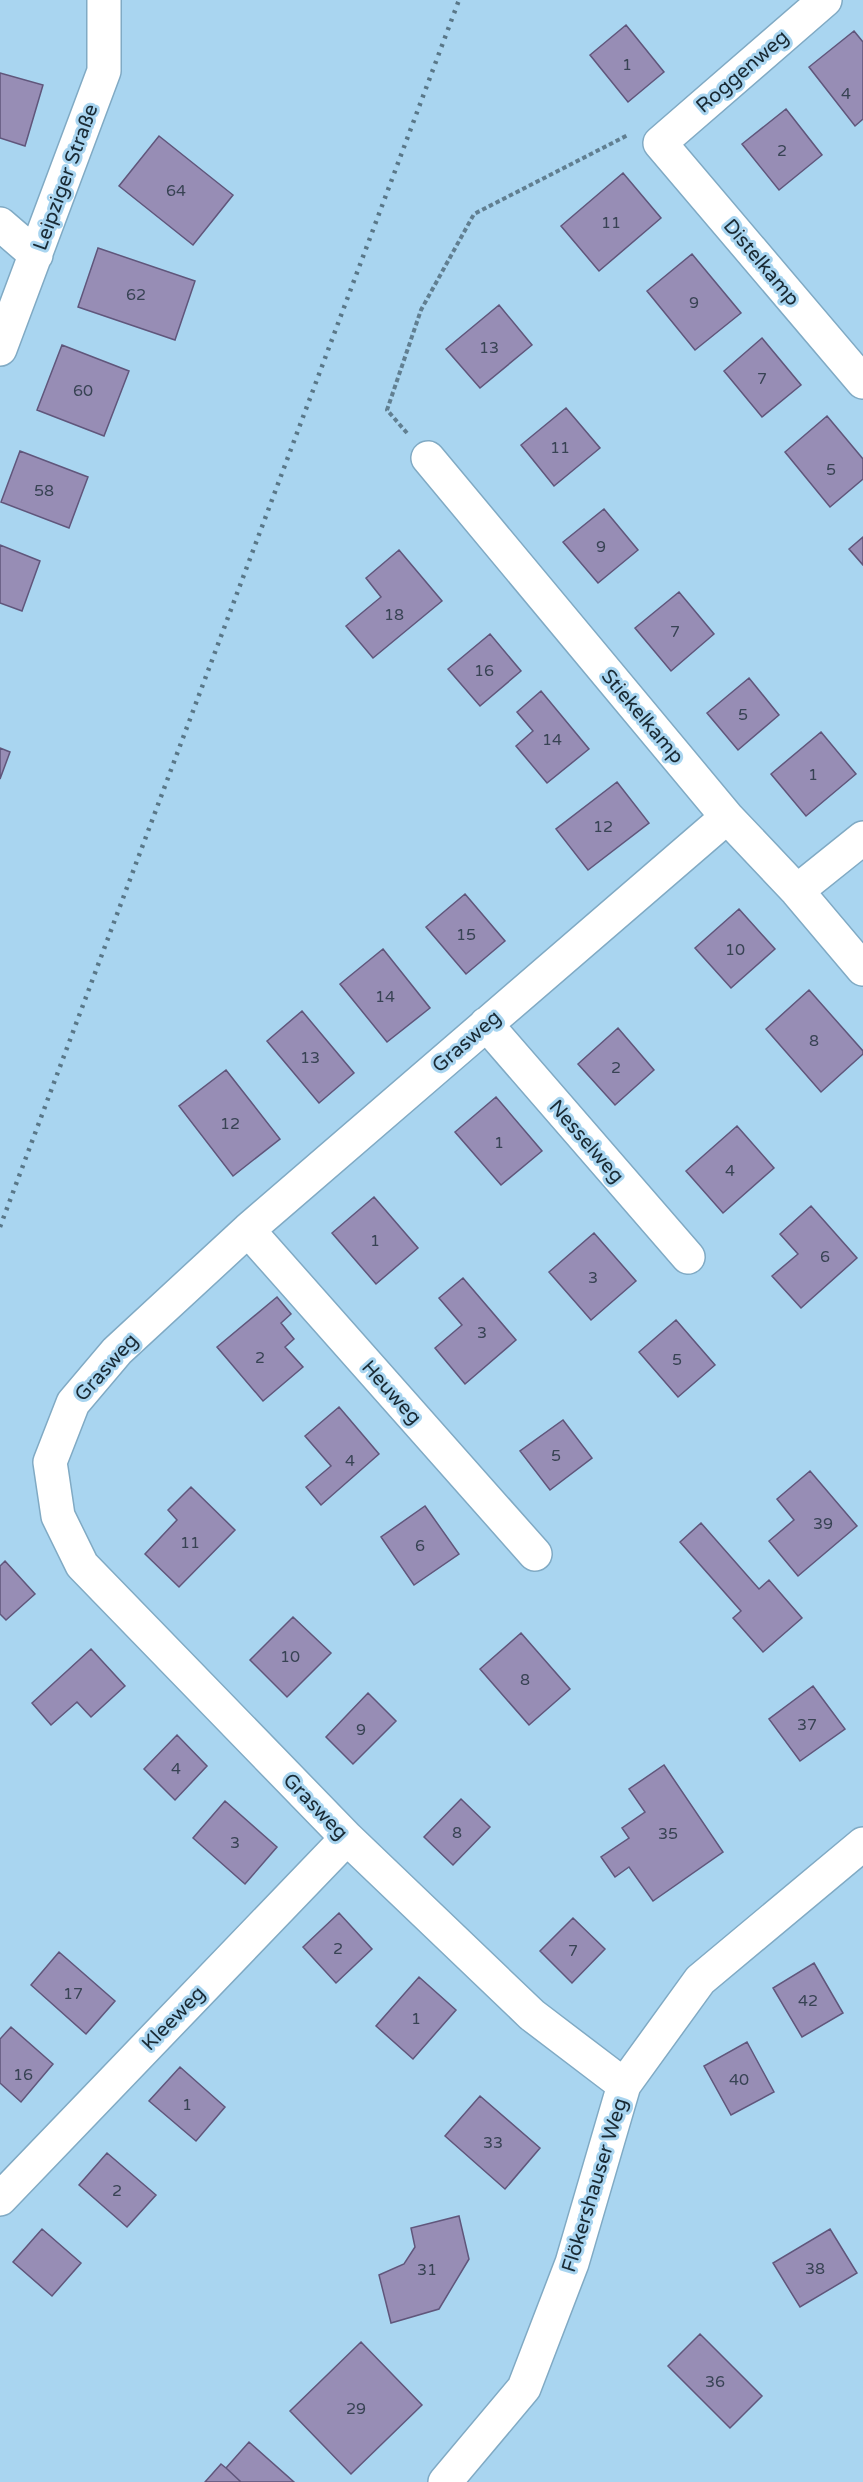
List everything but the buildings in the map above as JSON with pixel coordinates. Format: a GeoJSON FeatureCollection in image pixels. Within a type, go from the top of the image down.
{"type":"FeatureCollection","features":[{"type":"Feature","properties":{"kind":"street","name":"Leipziger Straße"},"geometry":{"type":"LineString","coordinates":[[0,349],[104,71],[104,0]]}},
{"type":"Feature","properties":{"kind":"street","name":"Roggenweg"},"geometry":{"type":"LineString","coordinates":[[660,143],[825,0]]}},
{"type":"Feature","properties":{"kind":"street","name":"Distelkamp"},"geometry":{"type":"LineString","coordinates":[[660,143],[863,382]]}},
{"type":"Feature","properties":{"kind":"street"},"geometry":{"type":"LineString","coordinates":[[0,224],[36,255]]}},
{"type":"Feature","properties":{"kind":"street","name":"Stiekelkamp"},"geometry":{"type":"LineString","coordinates":[[428,458],[727,817],[797,891],[863,969]]}},
{"type":"Feature","properties":{"kind":"street","name":"Grasweg"},"geometry":{"type":"LineString","coordinates":[[624,2085],[532,2015],[347,1838],[82,1565],[58,1516],[50,1462],[73,1403],[117,1351],[248,1230],[727,817]]}},
{"type":"Feature","properties":{"kind":"street"},"geometry":{"type":"LineString","coordinates":[[797,891],[863,838]]}},
{"type":"Feature","properties":{"kind":"street","name":"Nesselweg"},"geometry":{"type":"LineString","coordinates":[[486,1024],[688,1257]]}},
{"type":"Feature","properties":{"kind":"street","name":"Heuweg"},"geometry":{"type":"LineString","coordinates":[[248,1230],[535,1554]]}},
{"type":"Feature","properties":{"kind":"street","name":"Kleeweg"},"geometry":{"type":"LineString","coordinates":[[0,2199],[347,1838]]}},
{"type":"Feature","properties":{"kind":"street","name":"Flökershauser Weg"},"geometry":{"type":"LineString","coordinates":[[446,2482],[524,2388],[573,2263],[624,2085],[700,1980],[863,1844]]}},
{"type":"Feature","properties":{"kind":"path"},"geometry":{"type":"LineString","coordinates":[[428,458],[387,410],[422,310],[474,214],[628,134],[660,143]]}},
{"type":"Feature","properties":{"kind":"railway"},"geometry":{"type":"LineString","coordinates":[[0,1227],[459,0]]}}]}
